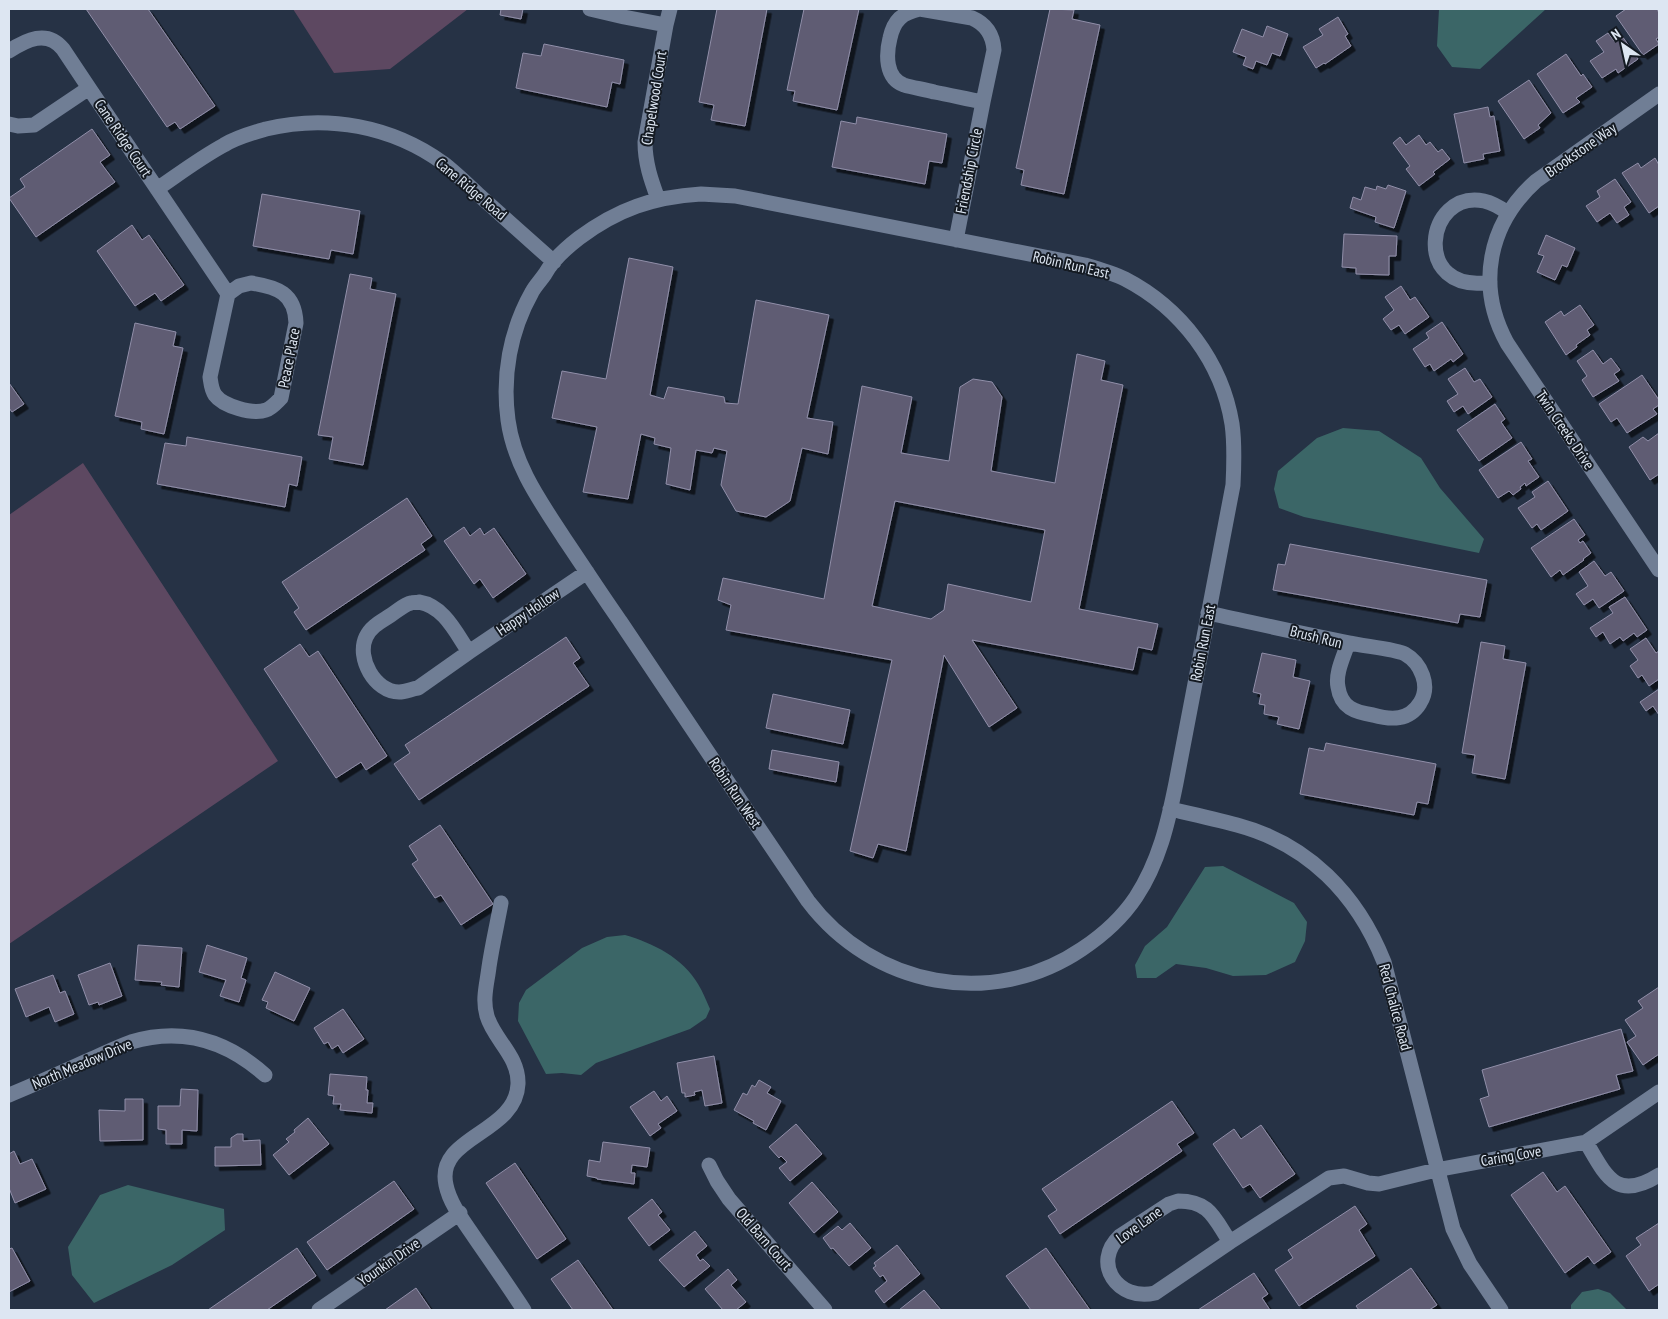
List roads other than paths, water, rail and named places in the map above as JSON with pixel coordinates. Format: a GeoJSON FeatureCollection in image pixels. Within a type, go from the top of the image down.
{"type":"FeatureCollection","features":[{"type":"Feature","properties":{"kind":"street"},"geometry":{"type":"LineString","coordinates":[[590,9],[624,18],[666,25]]}},
{"type":"Feature","properties":{"kind":"street","name":"Chapelwood Court"},"geometry":{"type":"LineString","coordinates":[[658,199],[649,176],[645,142],[670,9]]}},
{"type":"Feature","properties":{"kind":"street","name":"Friendship Circle"},"geometry":{"type":"LineString","coordinates":[[956,240],[994,50],[992,38],[986,28],[972,18],[925,10],[908,12],[898,19],[893,26],[886,53],[889,68],[898,80],[904,85],[983,102]]}},
{"type":"Feature","properties":{"kind":"street","name":"Cane Ridge Court"},"geometry":{"type":"LineString","coordinates":[[9,51],[24,41],[41,36],[59,44],[157,189]]}},
{"type":"Feature","properties":{"kind":"street","name":"Cane Ridge Court"},"geometry":{"type":"LineString","coordinates":[[9,124],[18,126],[34,125],[89,88]]}},
{"type":"Feature","properties":{"kind":"street","name":"Brookstone Way"},"geometry":{"type":"LineString","coordinates":[[1494,245],[1508,213],[1536,181],[1659,94]]}},
{"type":"Feature","properties":{"kind":"street","name":"Cane Ridge Road"},"geometry":{"type":"LineString","coordinates":[[157,189],[209,153],[247,134],[288,124],[313,122],[330,122],[364,127],[404,140],[444,164],[554,262]]}},
{"type":"Feature","properties":{"kind":"street"},"geometry":{"type":"LineString","coordinates":[[157,189],[228,294]]}},
{"type":"Feature","properties":{"kind":"street","name":"Robin Run East"},"geometry":{"type":"LineString","coordinates":[[554,262],[573,243],[601,222],[641,204],[658,199],[701,194],[735,196],[1085,266],[1109,273],[1140,288],[1160,302],[1179,319],[1206,354],[1220,384],[1230,417],[1234,443],[1232,485],[1170,809]]}},
{"type":"Feature","properties":{"kind":"street"},"geometry":{"type":"LineString","coordinates":[[1490,282],[1469,283],[1458,280],[1448,273],[1439,262],[1436,253],[1435,238],[1437,229],[1448,211],[1461,203],[1482,200],[1508,213]]}},
{"type":"Feature","properties":{"kind":"street","name":"Twin Creeks Drive"},"geometry":{"type":"LineString","coordinates":[[1494,245],[1490,282],[1496,318],[1507,343],[1659,570]]}},
{"type":"Feature","properties":{"kind":"street","name":"Robin Run West"},"geometry":{"type":"LineString","coordinates":[[554,262],[534,289],[522,311],[516,328],[507,369],[506,395],[508,420],[516,453],[533,492],[813,908],[850,944],[894,969],[927,979],[960,983],[1011,979],[1028,975],[1067,959],[1096,940],[1114,923],[1136,896],[1150,874],[1160,851],[1170,809]]}},
{"type":"Feature","properties":{"kind":"street","name":"Peace Place"},"geometry":{"type":"LineString","coordinates":[[255,284],[281,291],[289,298],[295,309],[296,323],[282,394],[275,405],[268,410],[260,412],[251,411],[224,404],[216,396],[210,384],[228,294],[239,286],[255,284]]}},
{"type":"Feature","properties":{"kind":"street","name":"Happy Hollow"},"geometry":{"type":"LineString","coordinates":[[469,652],[438,610],[419,602],[411,602],[375,624],[366,635],[362,648],[365,662],[378,682],[385,688],[401,692],[410,691],[418,688],[587,572]]}},
{"type":"Feature","properties":{"kind":"street","name":"Brush Run"},"geometry":{"type":"LineString","coordinates":[[1208,613],[1404,653],[1416,662],[1425,682],[1420,704],[1409,714],[1401,718],[1389,719],[1355,712],[1341,698],[1337,685],[1348,643]]}},
{"type":"Feature","properties":{"kind":"street","name":"Red Chalice Road"},"geometry":{"type":"LineString","coordinates":[[1170,809],[1237,825],[1277,840],[1314,863],[1351,900],[1370,930],[1384,962],[1436,1170],[1459,1244],[1501,1310]]}},
{"type":"Feature","properties":{"kind":"street"},"geometry":{"type":"LineString","coordinates":[[501,904],[485,985],[485,1004],[491,1025],[515,1064],[518,1078],[517,1089],[513,1103],[504,1116],[458,1148],[448,1163],[445,1176],[449,1196],[524,1310]]}},
{"type":"Feature","properties":{"kind":"street","name":"North Meadow Drive"},"geometry":{"type":"LineString","coordinates":[[9,1095],[130,1043],[164,1036],[198,1038],[223,1046],[245,1058],[264,1075]]}},
{"type":"Feature","properties":{"kind":"street","name":"Caring Cove"},"geometry":{"type":"LineString","coordinates":[[1436,1170],[1586,1142],[1659,1092]]}},
{"type":"Feature","properties":{"kind":"street"},"geometry":{"type":"LineString","coordinates":[[1586,1142],[1606,1175],[1618,1184],[1633,1187],[1647,1183],[1659,1175]]}},
{"type":"Feature","properties":{"kind":"street","name":"Old Barn Court"},"geometry":{"type":"LineString","coordinates":[[709,1164],[727,1196],[825,1310]]}},
{"type":"Feature","properties":{"kind":"street","name":"Love Lane"},"geometry":{"type":"LineString","coordinates":[[1230,1242],[1206,1208],[1193,1201],[1178,1201],[1169,1204],[1114,1242],[1110,1250],[1109,1267],[1116,1282],[1130,1293],[1146,1295],[1155,1293],[1323,1180],[1344,1176],[1379,1184],[1436,1170]]}},
{"type":"Feature","properties":{"kind":"street","name":"Younkin Drive"},"geometry":{"type":"LineString","coordinates":[[319,1310],[460,1213]]}}]}
